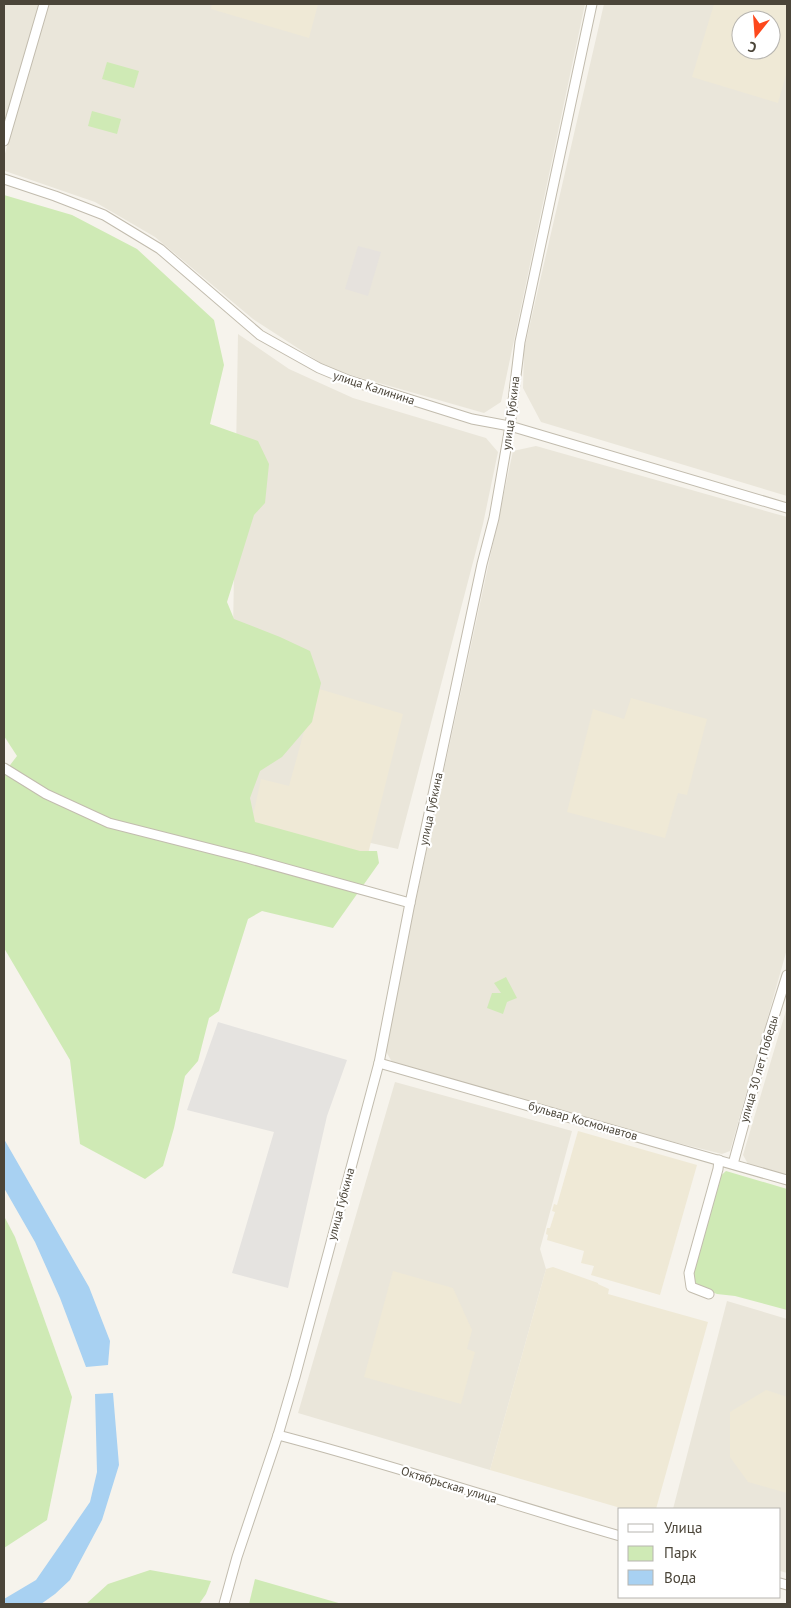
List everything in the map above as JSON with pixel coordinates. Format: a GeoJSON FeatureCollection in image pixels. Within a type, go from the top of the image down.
{"type":"FeatureCollection","features":[{"type":"Feature","properties":{"kind":"street"},"geometry":{"type":"LineString","coordinates":[[4,141],[44,4]]}},
{"type":"Feature","properties":{"kind":"street","name":"улица Губкина"},"geometry":{"type":"LineString","coordinates":[[224,1604],[295,1377],[378,1063],[482,564],[494,518],[510,426],[520,342],[592,4]]}},
{"type":"Feature","properties":{"kind":"street","name":"улица Калинина"},"geometry":{"type":"LineString","coordinates":[[4,179],[56,196],[104,215],[160,249],[260,335],[319,368],[348,380],[472,419],[510,426],[787,508]]}},
{"type":"Feature","properties":{"kind":"street"},"geometry":{"type":"LineString","coordinates":[[4,768],[46,794],[109,823],[256,860],[410,903]]}},
{"type":"Feature","properties":{"kind":"street","name":"улица 30 лет Победы"},"geometry":{"type":"LineString","coordinates":[[733,1164],[767,1039],[787,975]]}},
{"type":"Feature","properties":{"kind":"street","name":"бульвар Космонавтов"},"geometry":{"type":"LineString","coordinates":[[378,1063],[787,1180]]}},
{"type":"Feature","properties":{"kind":"street"},"geometry":{"type":"LineString","coordinates":[[709,1294],[691,1287],[689,1273],[719,1160]]}},
{"type":"Feature","properties":{"kind":"street","name":"Октябрьская улица"},"geometry":{"type":"LineString","coordinates":[[278,1435],[333,1449],[618,1535]]}},
{"type":"Feature","properties":{"kind":"shaded area"},"geometry":{"type":"Polygon","coordinates":[[[4,4],[39,4],[4,128],[4,4]]]}},
{"type":"Feature","properties":{"kind":"shaded area"},"geometry":{"type":"Polygon","coordinates":[[[48,4],[585,4],[501,402],[484,413],[330,369],[253,319],[155,237],[95,202],[5,171],[4,157],[48,4]]]}},
{"type":"Feature","properties":{"kind":"shaded area"},"geometry":{"type":"Polygon","coordinates":[[[212,4],[318,4],[309,38],[211,9],[212,4]]]}},
{"type":"Feature","properties":{"kind":"shaded area"},"geometry":{"type":"Polygon","coordinates":[[[604,4],[787,4],[787,496],[541,422],[523,388],[524,350],[604,4]]]}},
{"type":"Feature","properties":{"kind":"shaded area"},"geometry":{"type":"Polygon","coordinates":[[[714,4],[787,4],[787,71],[778,103],[692,77],[714,4]]]}},
{"type":"Feature","properties":{"kind":"shaded area"},"geometry":{"type":"Polygon","coordinates":[[[358,246],[381,252],[368,296],[345,289],[358,246]]]}},
{"type":"Feature","properties":{"kind":"shaded area"},"geometry":{"type":"Polygon","coordinates":[[[238,334],[289,369],[353,398],[486,438],[498,452],[483,524],[398,849],[230,812],[238,334]]]}},
{"type":"Feature","properties":{"kind":"shaded area"},"geometry":{"type":"Polygon","coordinates":[[[536,446],[787,517],[787,949],[730,1151],[722,1154],[638,1133],[392,1062],[384,1048],[513,451],[536,446]]]}},
{"type":"Feature","properties":{"kind":"shaded area"},"geometry":{"type":"Polygon","coordinates":[[[316,688],[403,714],[367,858],[251,825],[261,779],[289,786],[316,688]]]}},
{"type":"Feature","properties":{"kind":"shaded area"},"geometry":{"type":"Polygon","coordinates":[[[631,698],[707,719],[687,795],[678,793],[665,838],[567,812],[593,709],[624,719],[631,698]]]}},
{"type":"Feature","properties":{"kind":"shaded area"},"geometry":{"type":"Polygon","coordinates":[[[787,1007],[787,1176],[748,1164],[743,1155],[787,1007]]]}},
{"type":"Feature","properties":{"kind":"shaded area"},"geometry":{"type":"Polygon","coordinates":[[[218,1022],[347,1060],[327,1116],[288,1288],[232,1273],[274,1132],[187,1110],[218,1022]]]}},
{"type":"Feature","properties":{"kind":"shaded area"},"geometry":{"type":"Polygon","coordinates":[[[395,1082],[572,1131],[540,1249],[546,1269],[490,1470],[298,1413],[395,1082]]]}},
{"type":"Feature","properties":{"kind":"shaded area"},"geometry":{"type":"Polygon","coordinates":[[[578,1131],[697,1165],[660,1295],[591,1275],[594,1266],[581,1263],[584,1251],[547,1240],[547,1228],[550,1228],[555,1212],[552,1211],[554,1204],[557,1205],[578,1131]]]}},
{"type":"Feature","properties":{"kind":"shaded area"},"geometry":{"type":"Polygon","coordinates":[[[553,1267],[598,1283],[609,1289],[608,1294],[708,1322],[656,1508],[621,1508],[490,1470],[546,1269],[553,1267]]]}},
{"type":"Feature","properties":{"kind":"shaded area"},"geometry":{"type":"Polygon","coordinates":[[[393,1271],[453,1288],[472,1330],[467,1349],[475,1352],[461,1404],[364,1377],[393,1271]]]}},
{"type":"Feature","properties":{"kind":"shaded area"},"geometry":{"type":"Polygon","coordinates":[[[727,1301],[787,1319],[787,1573],[781,1571],[781,1508],[673,1508],[727,1301]]]}},
{"type":"Feature","properties":{"kind":"shaded area"},"geometry":{"type":"Polygon","coordinates":[[[766,1390],[787,1397],[787,1493],[748,1482],[730,1457],[730,1412],[766,1390]]]}},
{"type":"Feature","properties":{"kind":"green space"},"geometry":{"type":"Polygon","coordinates":[[[107,62],[139,71],[134,88],[102,79],[107,62]]]}},
{"type":"Feature","properties":{"kind":"green space"},"geometry":{"type":"Polygon","coordinates":[[[92,111],[121,119],[117,134],[88,126],[92,111]]]}},
{"type":"Feature","properties":{"kind":"green space"},"geometry":{"type":"Polygon","coordinates":[[[4,195],[72,215],[137,249],[214,320],[224,365],[210,424],[258,441],[269,464],[265,503],[254,515],[227,602],[234,619],[310,651],[321,683],[312,722],[282,757],[260,771],[250,798],[255,822],[360,851],[377,851],[379,863],[333,928],[262,911],[248,919],[219,1011],[209,1018],[198,1061],[185,1076],[174,1128],[163,1166],[145,1179],[80,1144],[70,1060],[4,948],[4,773],[17,756],[4,736],[4,195]]]}},
{"type":"Feature","properties":{"kind":"green space"},"geometry":{"type":"Polygon","coordinates":[[[506,977],[517,998],[507,1002],[503,1014],[487,1008],[492,993],[501,993],[494,983],[506,977]]]}},
{"type":"Feature","properties":{"kind":"green space"},"geometry":{"type":"Polygon","coordinates":[[[726,1171],[787,1189],[787,1310],[735,1296],[717,1294],[697,1286],[692,1275],[716,1180],[726,1171]]]}},
{"type":"Feature","properties":{"kind":"green space"},"geometry":{"type":"Polygon","coordinates":[[[4,1216],[15,1237],[72,1397],[47,1520],[4,1548],[4,1216]]]}},
{"type":"Feature","properties":{"kind":"green space"},"geometry":{"type":"Polygon","coordinates":[[[150,1570],[211,1581],[206,1594],[199,1604],[86,1604],[108,1584],[150,1570]]]}},
{"type":"Feature","properties":{"kind":"green space"},"geometry":{"type":"Polygon","coordinates":[[[255,1579],[342,1604],[249,1604],[255,1579]]]}},
{"type":"Feature","properties":{"kind":"water"},"geometry":{"type":"Polygon","coordinates":[[[4,1139],[89,1287],[110,1341],[108,1365],[86,1367],[60,1298],[35,1242],[4,1188],[4,1139]]]}},
{"type":"Feature","properties":{"kind":"water"},"geometry":{"type":"Polygon","coordinates":[[[113,1393],[119,1465],[102,1520],[70,1580],[55,1594],[41,1604],[4,1604],[4,1599],[36,1580],[90,1502],[97,1472],[95,1394],[113,1393]]]}}]}
